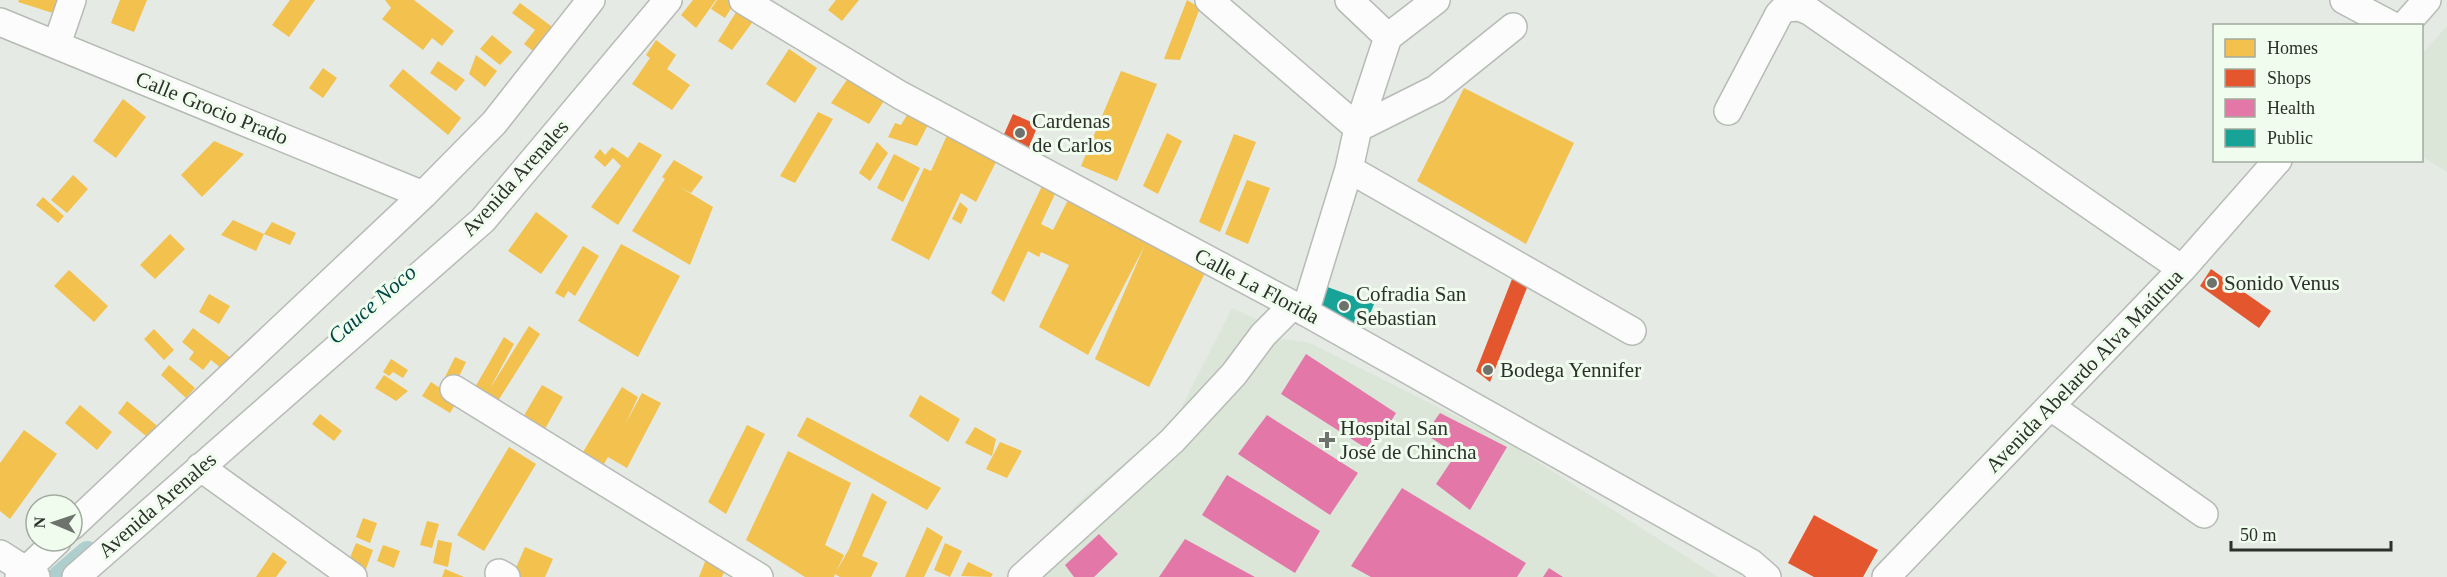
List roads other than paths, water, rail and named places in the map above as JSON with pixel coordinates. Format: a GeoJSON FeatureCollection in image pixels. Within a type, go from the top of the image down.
{"type":"FeatureCollection","features":[{"type":"Feature","properties":{"kind":"street"},"geometry":{"type":"LineString","coordinates":[[57,45],[72,0]]}},
{"type":"Feature","properties":{"kind":"street","name":"Avenida Arenales"},"geometry":{"type":"LineString","coordinates":[[84,515],[423,195],[494,123],[591,0]]}},
{"type":"Feature","properties":{"kind":"street","name":"Avenida Arenales"},"geometry":{"type":"LineString","coordinates":[[76,577],[483,220],[668,0]]}},
{"type":"Feature","properties":{"kind":"street","name":"Calle La Florida"},"geometry":{"type":"LineString","coordinates":[[743,0],[900,95],[1299,308],[1751,563],[1767,577]]}},
{"type":"Feature","properties":{"kind":"street"},"geometry":{"type":"LineString","coordinates":[[1209,0],[1358,128]]}},
{"type":"Feature","properties":{"kind":"street"},"geometry":{"type":"LineString","coordinates":[[1022,577],[1172,441],[1234,374],[1263,335],[1299,308],[1349,169],[1358,128],[1388,37],[1436,0]]}},
{"type":"Feature","properties":{"kind":"street"},"geometry":{"type":"LineString","coordinates":[[2344,0],[2389,24]]}},
{"type":"Feature","properties":{"kind":"street"},"geometry":{"type":"LineString","coordinates":[[2406,24],[2427,0]]}},
{"type":"Feature","properties":{"kind":"street"},"geometry":{"type":"LineString","coordinates":[[1358,3],[1388,37]]}},
{"type":"Feature","properties":{"kind":"street"},"geometry":{"type":"LineString","coordinates":[[1728,111],[1779,14],[1785,8],[1799,7],[2182,269]]}},
{"type":"Feature","properties":{"kind":"street","name":"Calle Grocio Prado"},"geometry":{"type":"LineString","coordinates":[[0,22],[423,195]]}},
{"type":"Feature","properties":{"kind":"street"},"geometry":{"type":"LineString","coordinates":[[1358,128],[1436,89],[1513,27]]}},
{"type":"Feature","properties":{"kind":"street","name":"Avenida Abelardo Alva Maúrtua"},"geometry":{"type":"LineString","coordinates":[[1886,577],[2182,269],[2276,162]]}},
{"type":"Feature","properties":{"kind":"street"},"geometry":{"type":"LineString","coordinates":[[1349,169],[1632,331]]}},
{"type":"Feature","properties":{"kind":"street"},"geometry":{"type":"LineString","coordinates":[[454,389],[759,577]]}},
{"type":"Feature","properties":{"kind":"street"},"geometry":{"type":"LineString","coordinates":[[2051,407],[2204,514]]}},
{"type":"Feature","properties":{"kind":"street"},"geometry":{"type":"LineString","coordinates":[[200,467],[353,577]]}},
{"type":"Feature","properties":{"kind":"street"},"geometry":{"type":"LineString","coordinates":[[0,554],[27,575],[46,553]]}},
{"type":"Feature","properties":{"kind":"waterway","name":"Cauce Noco"},"geometry":{"type":"LineString","coordinates":[[58,577],[87,552]]}},
{"type":"Feature","properties":{"kind":"place","name":"Cardenas de Carlos"},"geometry":{"type":"Point","coordinates":[1020,133]}},
{"type":"Feature","properties":{"kind":"place","name":"Sonido Venus"},"geometry":{"type":"Point","coordinates":[2212,283]}},
{"type":"Feature","properties":{"kind":"place","name":"Cofradia San Sebastian"},"geometry":{"type":"Point","coordinates":[1344,306]}},
{"type":"Feature","properties":{"kind":"place","name":"Bodega Yennifer"},"geometry":{"type":"Point","coordinates":[1488,370]}},
{"type":"Feature","properties":{"kind":"place","name":"Hospital San José de Chincha"},"geometry":{"type":"Point","coordinates":[1327,440]}}]}
